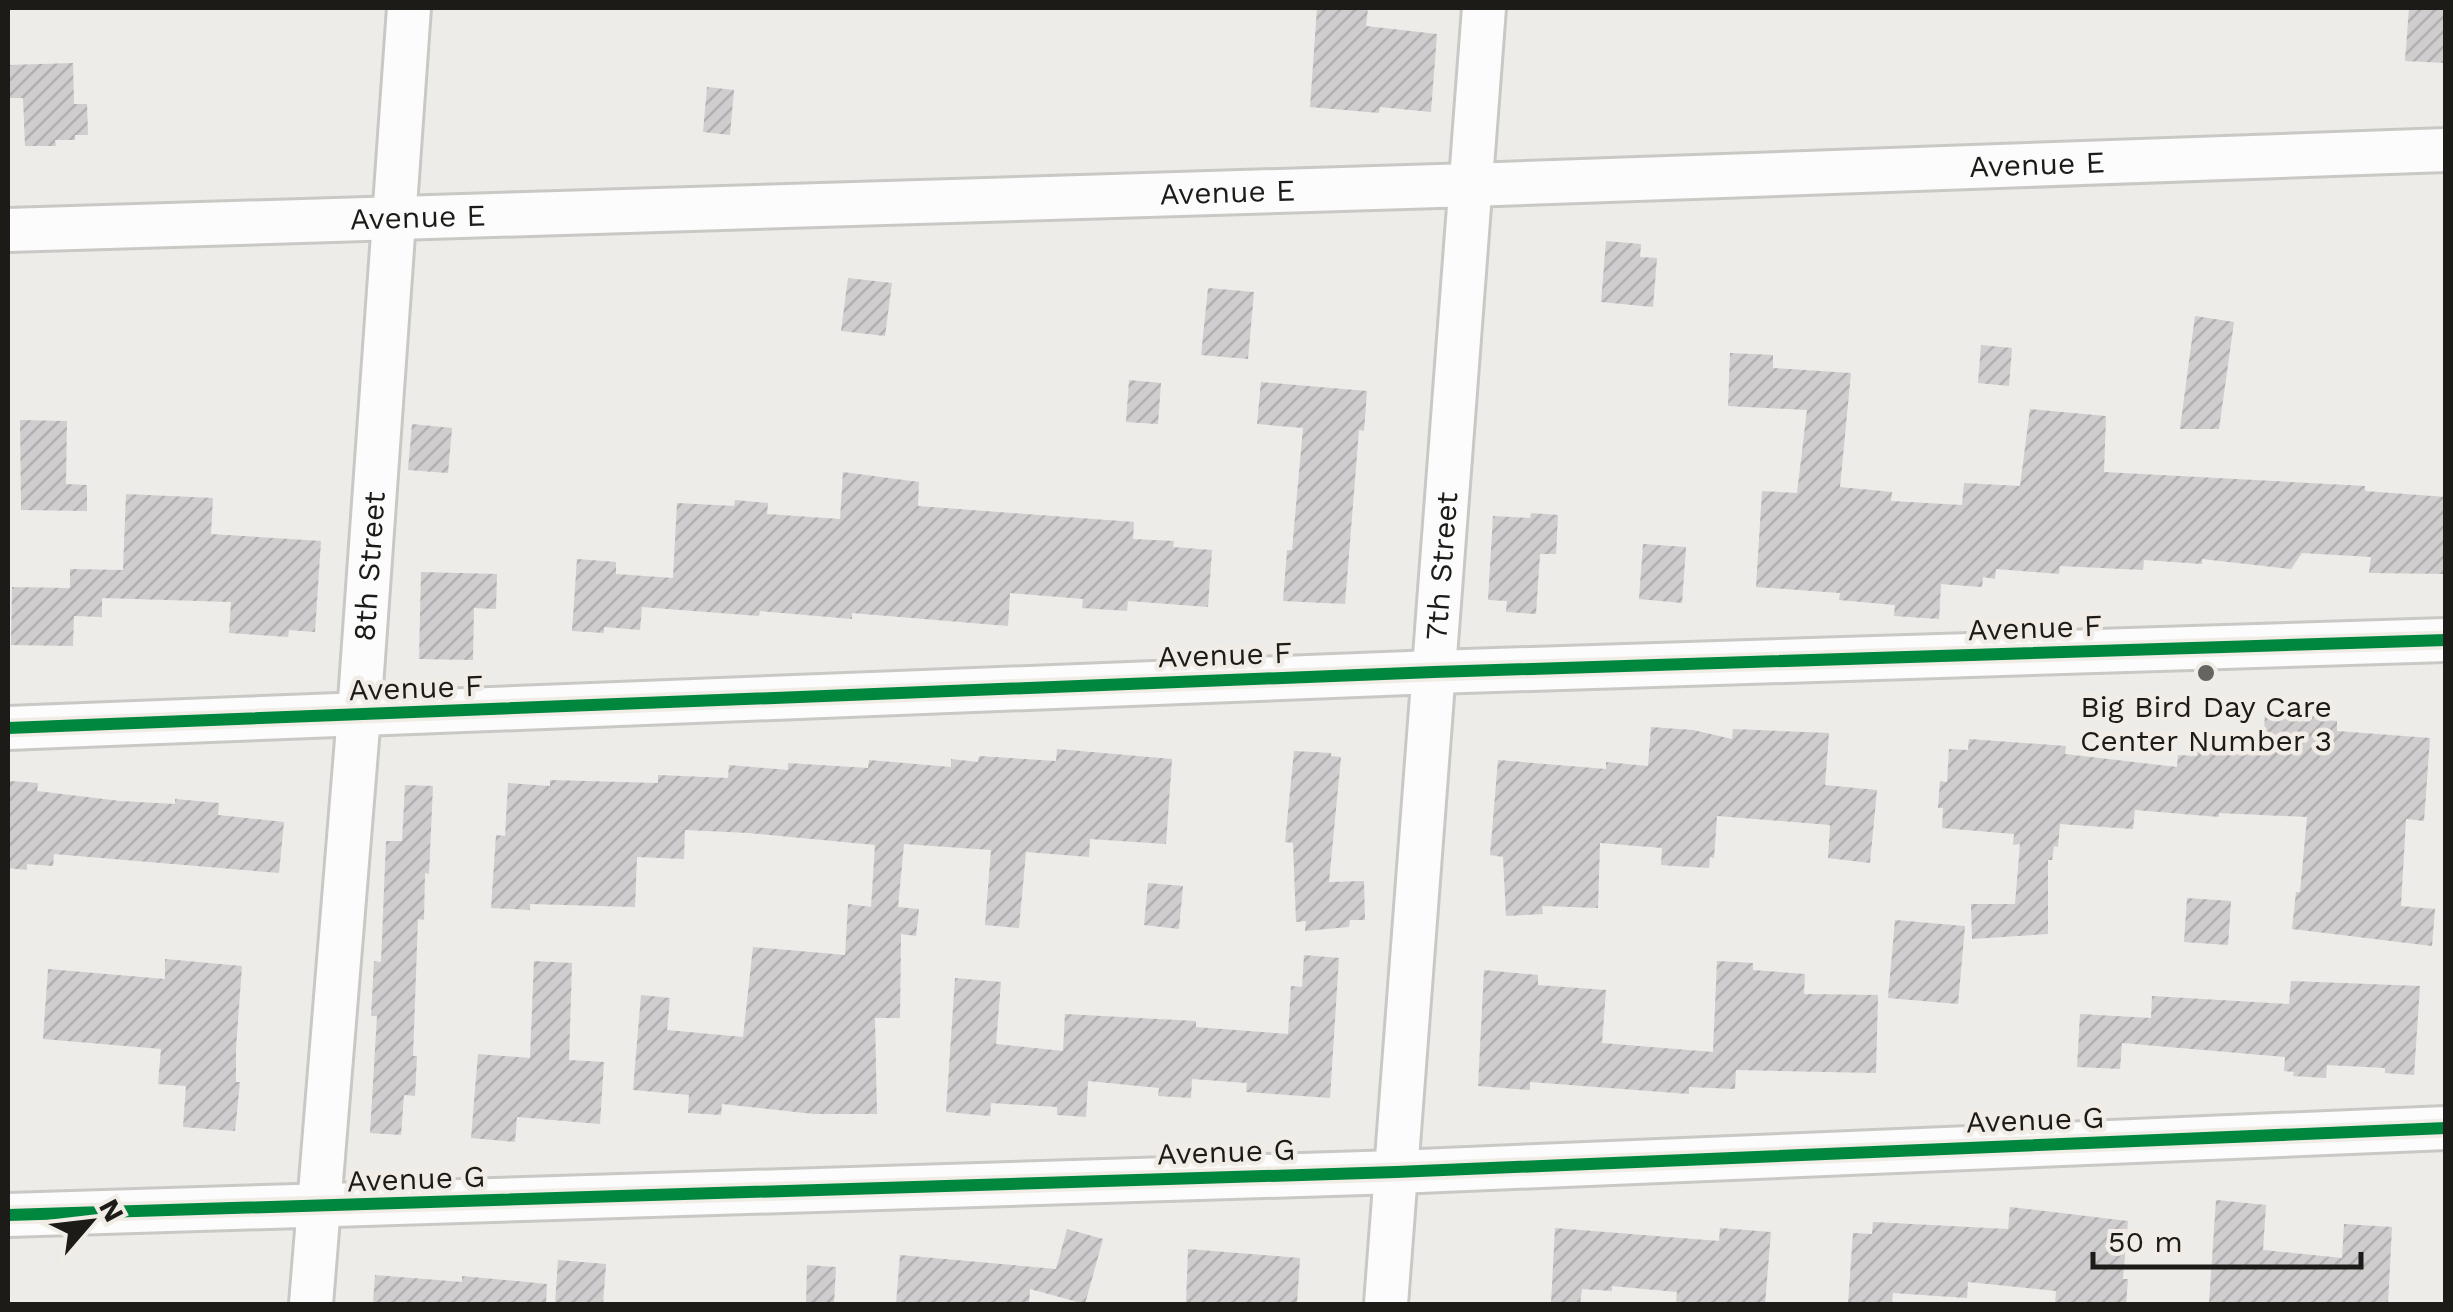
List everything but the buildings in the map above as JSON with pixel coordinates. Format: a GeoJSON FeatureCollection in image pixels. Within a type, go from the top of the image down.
{"type":"FeatureCollection","features":[{"type":"Feature","properties":{"kind":"street","name":"8th Street"},"geometry":{"type":"LineString","coordinates":[[311,1304],[359,716],[409,8]]}},
{"type":"Feature","properties":{"kind":"street","name":"7th Street"},"geometry":{"type":"LineString","coordinates":[[1386,1304],[1484,8]]}},
{"type":"Feature","properties":{"kind":"street","name":"Avenue E"},"geometry":{"type":"LineString","coordinates":[[8,230],[1470,186],[2446,150]]}},
{"type":"Feature","properties":{"kind":"street","name":"Avenue F"},"geometry":{"type":"LineString","coordinates":[[8,728],[1434,672],[2446,640]]}},
{"type":"Feature","properties":{"kind":"street","name":"Avenue G"},"geometry":{"type":"LineString","coordinates":[[8,1216],[1396,1172],[2446,1128]]}},
{"type":"Feature","properties":{"kind":"cycle path"},"geometry":{"type":"LineString","coordinates":[[8,728],[1434,672],[2446,640]]}},
{"type":"Feature","properties":{"kind":"cycle path"},"geometry":{"type":"LineString","coordinates":[[8,1215],[1396,1172],[2446,1128]]}},
{"type":"Feature","properties":{"kind":"place","name":"Big Bird Day Care Center Number 3"},"geometry":{"type":"Point","coordinates":[2206,673]}}]}
